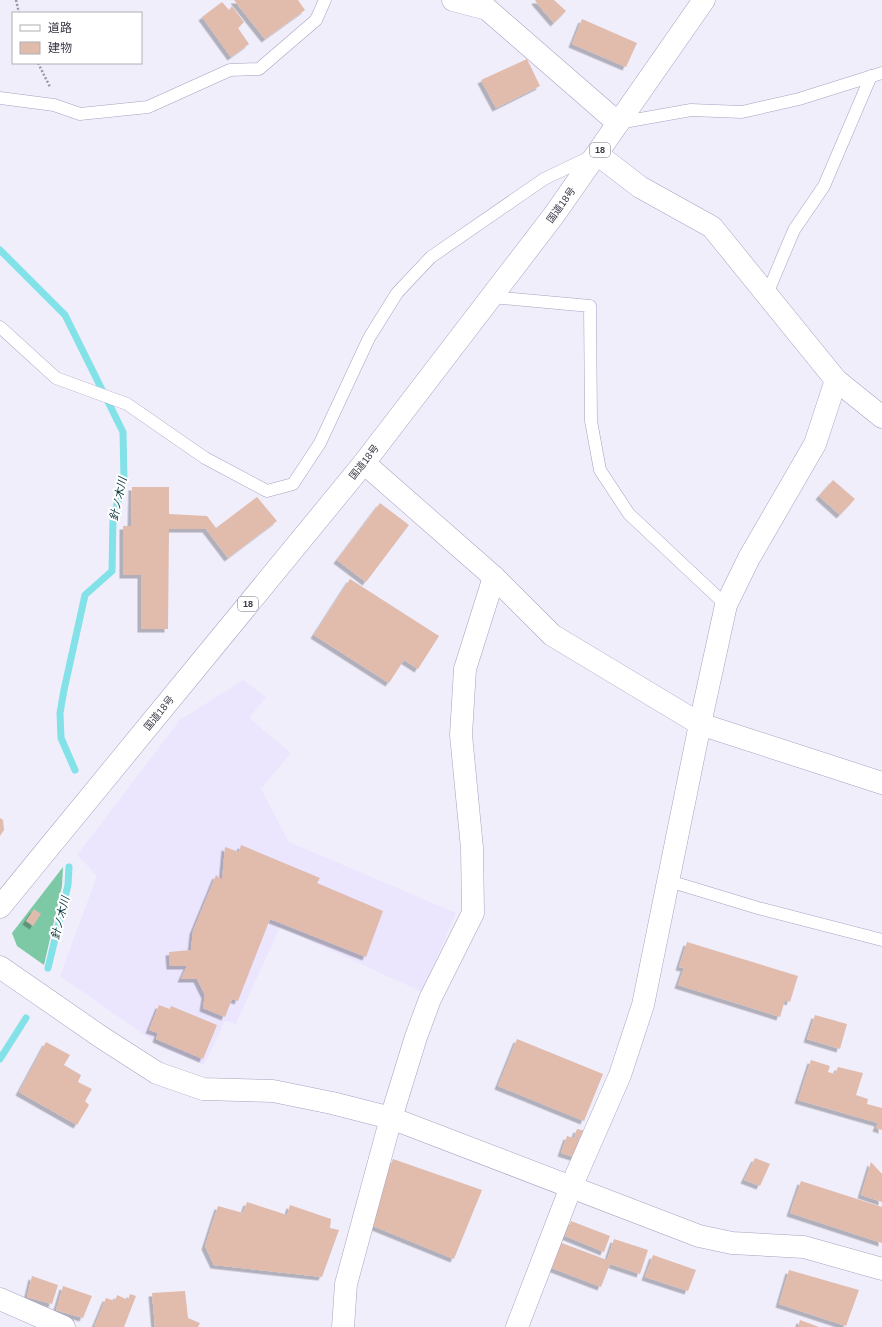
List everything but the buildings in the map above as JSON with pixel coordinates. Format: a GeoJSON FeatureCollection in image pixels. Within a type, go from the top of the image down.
{"type":"FeatureCollection","features":[{"type":"Feature","properties":{"kind":"main road"},"geometry":{"type":"LineString","coordinates":[[453,0],[487,9],[618,123]]}},
{"type":"Feature","properties":{"kind":"main road","name":"国道18号"},"geometry":{"type":"LineString","coordinates":[[0,907],[364,463],[554,215],[704,0]]}},
{"type":"Feature","properties":{"kind":"main road"},"geometry":{"type":"LineString","coordinates":[[597,154],[640,187],[712,228],[836,380],[882,417]]}},
{"type":"Feature","properties":{"kind":"main road"},"geometry":{"type":"LineString","coordinates":[[517,1327],[571,1187],[620,1075],[644,1005],[700,724],[726,605],[749,558],[815,444],[836,380]]}},
{"type":"Feature","properties":{"kind":"main road"},"geometry":{"type":"LineString","coordinates":[[364,463],[494,577],[552,635],[700,724],[882,783]]}},
{"type":"Feature","properties":{"kind":"main road"},"geometry":{"type":"LineString","coordinates":[[343,1327],[346,1284],[391,1118],[430,999],[473,913],[472,848],[461,735],[465,669],[494,577]]}},
{"type":"Feature","properties":{"kind":"main road"},"geometry":{"type":"LineString","coordinates":[[0,967],[101,1037],[157,1073],[202,1089],[273,1091],[332,1103],[391,1118],[699,1236],[732,1243],[804,1247],[882,1269]]}},
{"type":"Feature","properties":{"kind":"main road"},"geometry":{"type":"LineString","coordinates":[[0,1299],[64,1327]]}},
{"type":"Feature","properties":{"kind":"lane"},"geometry":{"type":"LineString","coordinates":[[0,98],[54,105],[80,114],[148,107],[230,70],[259,69],[316,20],[325,0]]}},
{"type":"Feature","properties":{"kind":"lane"},"geometry":{"type":"LineString","coordinates":[[618,123],[691,110],[742,112],[799,98],[876,75]]}},
{"type":"Feature","properties":{"kind":"lane"},"geometry":{"type":"LineString","coordinates":[[767,294],[794,230],[824,186],[876,75]]}},
{"type":"Feature","properties":{"kind":"lane"},"geometry":{"type":"LineString","coordinates":[[0,327],[56,378],[127,404],[204,458],[267,491],[293,484],[320,443],[369,338],[397,293],[431,257],[544,179],[597,154]]}},
{"type":"Feature","properties":{"kind":"lane"},"geometry":{"type":"LineString","coordinates":[[492,297],[590,306],[591,421],[600,470],[629,514],[726,605]]}},
{"type":"Feature","properties":{"kind":"lane"},"geometry":{"type":"LineString","coordinates":[[669,880],[758,908],[882,940]]}},
{"type":"Feature","properties":{"kind":"path"},"geometry":{"type":"LineString","coordinates":[[16,0],[19,12]]}},
{"type":"Feature","properties":{"kind":"shaded area"},"geometry":{"type":"Polygon","coordinates":[[[243,680],[266,697],[249,718],[291,753],[261,789],[289,842],[456,913],[422,992],[280,927],[236,1024],[225,1021],[204,1065],[163,1048],[60,976],[97,876],[77,855],[180,720],[243,680]]]}},
{"type":"Feature","properties":{"kind":"green space"},"geometry":{"type":"Polygon","coordinates":[[[63,867],[62,886],[44,965],[17,946],[12,933],[63,867]]]}},
{"type":"Feature","properties":{"kind":"waterway","name":"針ノ木川"},"geometry":{"type":"LineString","coordinates":[[0,250],[65,315],[123,432],[124,480],[113,518],[112,571],[85,595],[60,713],[61,738],[75,770]]}},
{"type":"Feature","properties":{"kind":"waterway","name":"針ノ木川"},"geometry":{"type":"LineString","coordinates":[[48,968],[68,885],[69,867]]}},
{"type":"Feature","properties":{"kind":"waterway","name":"針ノ木川"},"geometry":{"type":"LineString","coordinates":[[0,1059],[26,1018]]}}]}
